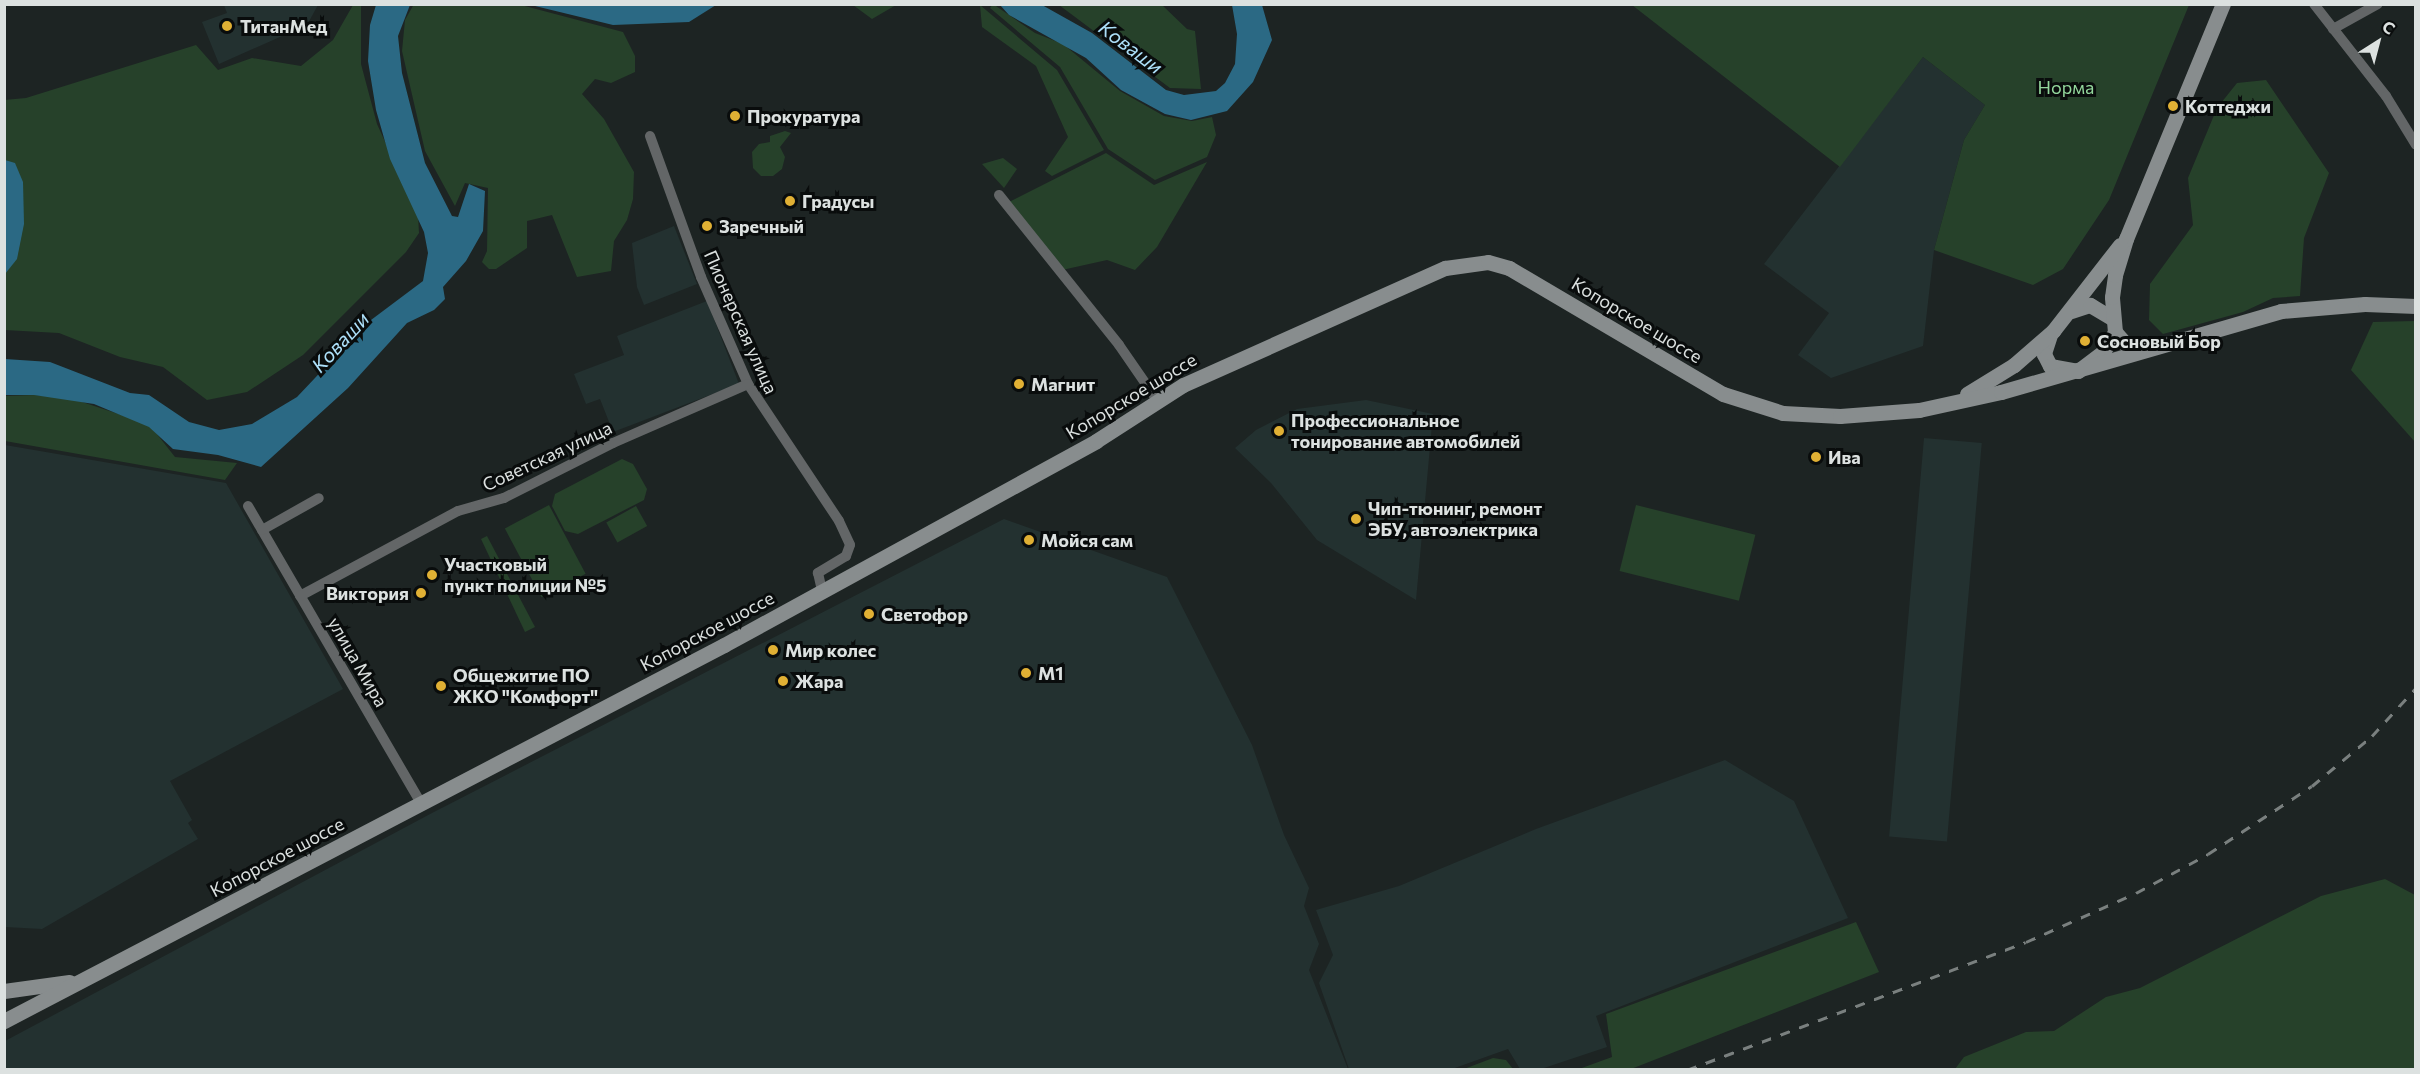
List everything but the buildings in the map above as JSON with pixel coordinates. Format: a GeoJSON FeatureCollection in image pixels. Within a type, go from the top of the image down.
{"type":"FeatureCollection","features":[{"type":"Feature","properties":{"kind":"main road"},"geometry":{"type":"LineString","coordinates":[[2053,331],[2045,346],[2045,359],[2058,370],[2078,371],[2103,352],[2113,325],[2115,275],[2126,238],[2223,4]]}},
{"type":"Feature","properties":{"kind":"main road"},"geometry":{"type":"LineString","coordinates":[[1951,403],[2014,365],[2053,331],[2071,311],[2126,238]]}},
{"type":"Feature","properties":{"kind":"main road","name":"Копорское шоссе"},"geometry":{"type":"LineString","coordinates":[[4,1020],[822,591],[1096,441],[1156,400],[1251,352],[1445,267],[1488,262],[1532,280],[1723,394],[1783,413],[1840,416],[1919,410],[1951,403],[2078,371],[2281,311],[2365,304],[2415,306]]}},
{"type":"Feature","properties":{"kind":"main road"},"geometry":{"type":"LineString","coordinates":[[2071,311],[2090,305],[2113,325],[2129,348],[2144,350]]}},
{"type":"Feature","properties":{"kind":"main road"},"geometry":{"type":"LineString","coordinates":[[4,991],[84,980]]}},
{"type":"Feature","properties":{"kind":"street"},"geometry":{"type":"LineString","coordinates":[[2314,4],[2386,96],[2415,144]]}},
{"type":"Feature","properties":{"kind":"street"},"geometry":{"type":"LineString","coordinates":[[2333,29],[2378,4]]}},
{"type":"Feature","properties":{"kind":"street","name":"Пионерская улица"},"geometry":{"type":"LineString","coordinates":[[650,136],[693,255],[748,384],[839,521],[850,545],[846,556],[818,573],[822,591]]}},
{"type":"Feature","properties":{"kind":"street"},"geometry":{"type":"LineString","coordinates":[[999,195],[1119,345],[1156,400]]}},
{"type":"Feature","properties":{"kind":"street","name":"Советская улица"},"geometry":{"type":"LineString","coordinates":[[300,596],[458,511],[504,498],[613,443],[748,384]]}},
{"type":"Feature","properties":{"kind":"street"},"geometry":{"type":"LineString","coordinates":[[262,530],[319,498]]}},
{"type":"Feature","properties":{"kind":"street","name":"улица Мира"},"geometry":{"type":"LineString","coordinates":[[248,506],[421,803]]}},
{"type":"Feature","properties":{"kind":"shaded area"},"geometry":{"type":"Polygon","coordinates":[[[224,4],[318,5],[307,25],[219,64],[202,22],[227,13],[224,4]]]}},
{"type":"Feature","properties":{"kind":"shaded area"},"geometry":{"type":"Polygon","coordinates":[[[1923,57],[1985,105],[1964,140],[1934,250],[1923,346],[1831,378],[1798,355],[1829,313],[1764,264],[1923,57]]]}},
{"type":"Feature","properties":{"kind":"shaded area"},"geometry":{"type":"Polygon","coordinates":[[[674,226],[697,284],[644,305],[637,287],[632,243],[674,226]]]}},
{"type":"Feature","properties":{"kind":"shaded area"},"geometry":{"type":"Polygon","coordinates":[[[707,301],[739,384],[613,432],[600,399],[586,404],[574,374],[624,355],[617,336],[707,301]]]}},
{"type":"Feature","properties":{"kind":"shaded area"},"geometry":{"type":"Polygon","coordinates":[[[1366,400],[1433,414],[1416,600],[1317,540],[1271,483],[1235,448],[1256,430],[1297,409],[1366,400]]]}},
{"type":"Feature","properties":{"kind":"shaded area"},"geometry":{"type":"Polygon","coordinates":[[[1924,438],[1982,443],[1947,842],[1889,836],[1924,438]]]}},
{"type":"Feature","properties":{"kind":"shaded area"},"geometry":{"type":"Polygon","coordinates":[[[5,445],[226,483],[343,689],[170,781],[192,820],[188,823],[198,839],[42,929],[5,927],[5,445]]]}},
{"type":"Feature","properties":{"kind":"shaded area"},"geometry":{"type":"Polygon","coordinates":[[[1004,519],[1167,577],[1252,745],[1284,835],[1309,888],[1304,906],[1319,944],[1309,970],[1348,1069],[5,1069],[5,1041],[432,813],[1004,519]]]}},
{"type":"Feature","properties":{"kind":"shaded area"},"geometry":{"type":"Polygon","coordinates":[[[1725,760],[1794,801],[1848,918],[1596,1016],[1607,1047],[1541,1069],[1520,1069],[1508,1049],[1452,1069],[1349,1069],[1319,983],[1333,955],[1316,910],[1399,886],[1536,829],[1725,760]]]}},
{"type":"Feature","properties":{"kind":"green space"},"geometry":{"type":"Polygon","coordinates":[[[414,4],[521,5],[623,32],[635,56],[635,72],[611,83],[595,79],[582,94],[604,119],[634,172],[633,199],[627,220],[614,241],[611,271],[577,277],[552,215],[527,221],[527,248],[496,269],[489,269],[482,262],[487,251],[488,188],[465,183],[455,206],[425,151],[402,51],[405,20],[414,4]]]}},
{"type":"Feature","properties":{"kind":"green space"},"geometry":{"type":"Polygon","coordinates":[[[993,4],[1035,33],[1063,44],[1120,91],[1164,116],[1192,121],[1212,117],[1216,135],[1207,157],[1155,180],[1108,149],[1060,67],[990,8],[993,4]]]}},
{"type":"Feature","properties":{"kind":"green space"},"geometry":{"type":"Polygon","coordinates":[[[353,5],[361,5],[361,64],[377,124],[418,214],[419,233],[406,252],[303,355],[247,392],[207,400],[163,367],[120,357],[59,333],[5,330],[4,100],[26,98],[196,45],[218,70],[252,58],[301,66],[333,40],[353,5]]]}},
{"type":"Feature","properties":{"kind":"green space"},"geometry":{"type":"Polygon","coordinates":[[[853,5],[896,5],[872,19],[853,5]]]}},
{"type":"Feature","properties":{"kind":"green space"},"geometry":{"type":"Polygon","coordinates":[[[980,5],[1057,70],[1104,150],[1052,176],[1045,171],[1068,137],[1036,66],[982,27],[980,5]]]}},
{"type":"Feature","properties":{"kind":"green space"},"geometry":{"type":"Polygon","coordinates":[[[1059,5],[1162,5],[1187,29],[1195,31],[1201,89],[1170,88],[1059,5]]]}},
{"type":"Feature","properties":{"kind":"green space","name":"Норма"},"geometry":{"type":"Polygon","coordinates":[[[1632,5],[2189,5],[2109,200],[2063,269],[2033,285],[1934,250],[1964,140],[1985,105],[1923,57],[1840,167],[1632,5]]]}},
{"type":"Feature","properties":{"kind":"green space"},"geometry":{"type":"Polygon","coordinates":[[[2266,80],[2329,173],[2304,238],[2300,296],[2273,298],[2243,312],[2163,334],[2149,320],[2150,284],[2193,225],[2188,178],[2217,108],[2237,83],[2266,80]]]}},
{"type":"Feature","properties":{"kind":"green space"},"geometry":{"type":"Polygon","coordinates":[[[785,131],[791,133],[780,147],[785,157],[782,169],[773,176],[761,176],[753,168],[752,152],[759,144],[770,142],[770,136],[785,131]]]}},
{"type":"Feature","properties":{"kind":"green space"},"geometry":{"type":"Polygon","coordinates":[[[1106,153],[1154,185],[1207,162],[1157,247],[1135,270],[1107,260],[1062,270],[1007,203],[1106,153]]]}},
{"type":"Feature","properties":{"kind":"green space"},"geometry":{"type":"Polygon","coordinates":[[[1003,158],[1017,169],[1004,188],[982,164],[1003,158]]]}},
{"type":"Feature","properties":{"kind":"green space"},"geometry":{"type":"Polygon","coordinates":[[[2416,321],[2415,442],[2351,370],[2373,322],[2416,321]]]}},
{"type":"Feature","properties":{"kind":"green space"},"geometry":{"type":"Polygon","coordinates":[[[35,395],[73,399],[149,424],[175,457],[237,463],[225,480],[5,441],[4,396],[35,395]]]}},
{"type":"Feature","properties":{"kind":"green space"},"geometry":{"type":"Polygon","coordinates":[[[622,459],[633,464],[647,489],[644,500],[578,534],[565,531],[552,506],[555,494],[622,459]]]}},
{"type":"Feature","properties":{"kind":"green space"},"geometry":{"type":"Polygon","coordinates":[[[549,505],[586,574],[541,597],[505,528],[549,505]]]}},
{"type":"Feature","properties":{"kind":"green space"},"geometry":{"type":"Polygon","coordinates":[[[1636,505],[1755,535],[1739,601],[1620,571],[1636,505]]]}},
{"type":"Feature","properties":{"kind":"green space"},"geometry":{"type":"Polygon","coordinates":[[[636,506],[647,526],[617,543],[606,522],[636,506]]]}},
{"type":"Feature","properties":{"kind":"green space"},"geometry":{"type":"Polygon","coordinates":[[[487,536],[535,627],[525,632],[481,539],[487,536]]]}},
{"type":"Feature","properties":{"kind":"green space"},"geometry":{"type":"Polygon","coordinates":[[[2385,879],[2415,895],[2415,1069],[1955,1069],[1964,1057],[2026,1032],[2054,1031],[2106,997],[2140,988],[2321,896],[2385,879]]]}},
{"type":"Feature","properties":{"kind":"green space"},"geometry":{"type":"Polygon","coordinates":[[[1856,922],[1879,972],[1631,1069],[1579,1069],[1612,1057],[1606,1014],[1856,922]]]}},
{"type":"Feature","properties":{"kind":"green space"},"geometry":{"type":"Polygon","coordinates":[[[1493,1058],[1506,1060],[1513,1069],[1464,1069],[1493,1058]]]}},
{"type":"Feature","properties":{"kind":"water"},"geometry":{"type":"Polygon","coordinates":[[[716,4],[689,22],[613,25],[531,5],[716,4]]]}},
{"type":"Feature","properties":{"kind":"water"},"geometry":{"type":"Polygon","coordinates":[[[376,5],[410,5],[398,36],[402,73],[425,163],[452,216],[458,217],[469,184],[485,191],[483,231],[466,261],[443,287],[445,299],[434,310],[407,323],[348,388],[261,467],[218,455],[173,449],[149,427],[94,404],[34,395],[5,395],[5,359],[50,362],[130,393],[149,395],[189,422],[219,430],[252,424],[297,397],[367,323],[423,281],[428,253],[424,232],[390,159],[376,110],[368,61],[370,25],[376,5]]]}},
{"type":"Feature","properties":{"kind":"water"},"geometry":{"type":"Polygon","coordinates":[[[1000,5],[1042,5],[1092,33],[1166,90],[1184,95],[1216,91],[1225,83],[1235,64],[1237,34],[1232,5],[1262,5],[1272,40],[1253,82],[1227,111],[1191,120],[1165,114],[1121,90],[1086,58],[1009,15],[1000,5]]]}},
{"type":"Feature","properties":{"kind":"water"},"geometry":{"type":"Polygon","coordinates":[[[5,160],[15,163],[23,182],[24,224],[17,259],[5,274],[5,160]]]}},
{"type":"Feature","properties":{"kind":"railway"},"geometry":{"type":"LineString","coordinates":[[1687,1070],[2026,942],[2136,893],[2208,854],[2312,786],[2372,736],[2416,688]]}},
{"type":"Feature","properties":{"kind":"place","name":"ТитанМед"},"geometry":{"type":"Point","coordinates":[227,26]}},
{"type":"Feature","properties":{"kind":"place","name":"Коттеджи"},"geometry":{"type":"Point","coordinates":[2173,106]}},
{"type":"Feature","properties":{"kind":"place","name":"Прокуратура"},"geometry":{"type":"Point","coordinates":[735,116]}},
{"type":"Feature","properties":{"kind":"place","name":"Градусы"},"geometry":{"type":"Point","coordinates":[790,201]}},
{"type":"Feature","properties":{"kind":"place","name":"Заречный"},"geometry":{"type":"Point","coordinates":[707,226]}},
{"type":"Feature","properties":{"kind":"place","name":"Сосновый Бор"},"geometry":{"type":"Point","coordinates":[2085,341]}},
{"type":"Feature","properties":{"kind":"place","name":"Магнит"},"geometry":{"type":"Point","coordinates":[1019,384]}},
{"type":"Feature","properties":{"kind":"place","name":"Профессиональное тонирование автомобилей"},"geometry":{"type":"Point","coordinates":[1279,431]}},
{"type":"Feature","properties":{"kind":"place","name":"Ива"},"geometry":{"type":"Point","coordinates":[1816,457]}},
{"type":"Feature","properties":{"kind":"place","name":"Чип-тюнинг, ремонт ЭБУ, автоэлектрика"},"geometry":{"type":"Point","coordinates":[1356,519]}},
{"type":"Feature","properties":{"kind":"place","name":"Мойся сам"},"geometry":{"type":"Point","coordinates":[1029,540]}},
{"type":"Feature","properties":{"kind":"place","name":"Участковый пункт полиции №5"},"geometry":{"type":"Point","coordinates":[432,575]}},
{"type":"Feature","properties":{"kind":"place","name":"Виктория"},"geometry":{"type":"Point","coordinates":[421,593]}},
{"type":"Feature","properties":{"kind":"place","name":"Светофор"},"geometry":{"type":"Point","coordinates":[869,614]}},
{"type":"Feature","properties":{"kind":"place","name":"Мир колес"},"geometry":{"type":"Point","coordinates":[773,650]}},
{"type":"Feature","properties":{"kind":"place","name":"М1"},"geometry":{"type":"Point","coordinates":[1026,673]}},
{"type":"Feature","properties":{"kind":"place","name":"Жара"},"geometry":{"type":"Point","coordinates":[783,681]}},
{"type":"Feature","properties":{"kind":"place","name":"Общежитие ПО ЖКО \"Комфорт\""},"geometry":{"type":"Point","coordinates":[441,686]}},
{"type":"Feature","properties":{"kind":"water label","name":"Коваши"},"geometry":{"type":"Point","coordinates":[1131,47]}},
{"type":"Feature","properties":{"kind":"water label","name":"Коваши"},"geometry":{"type":"Point","coordinates":[340,342]}}]}
